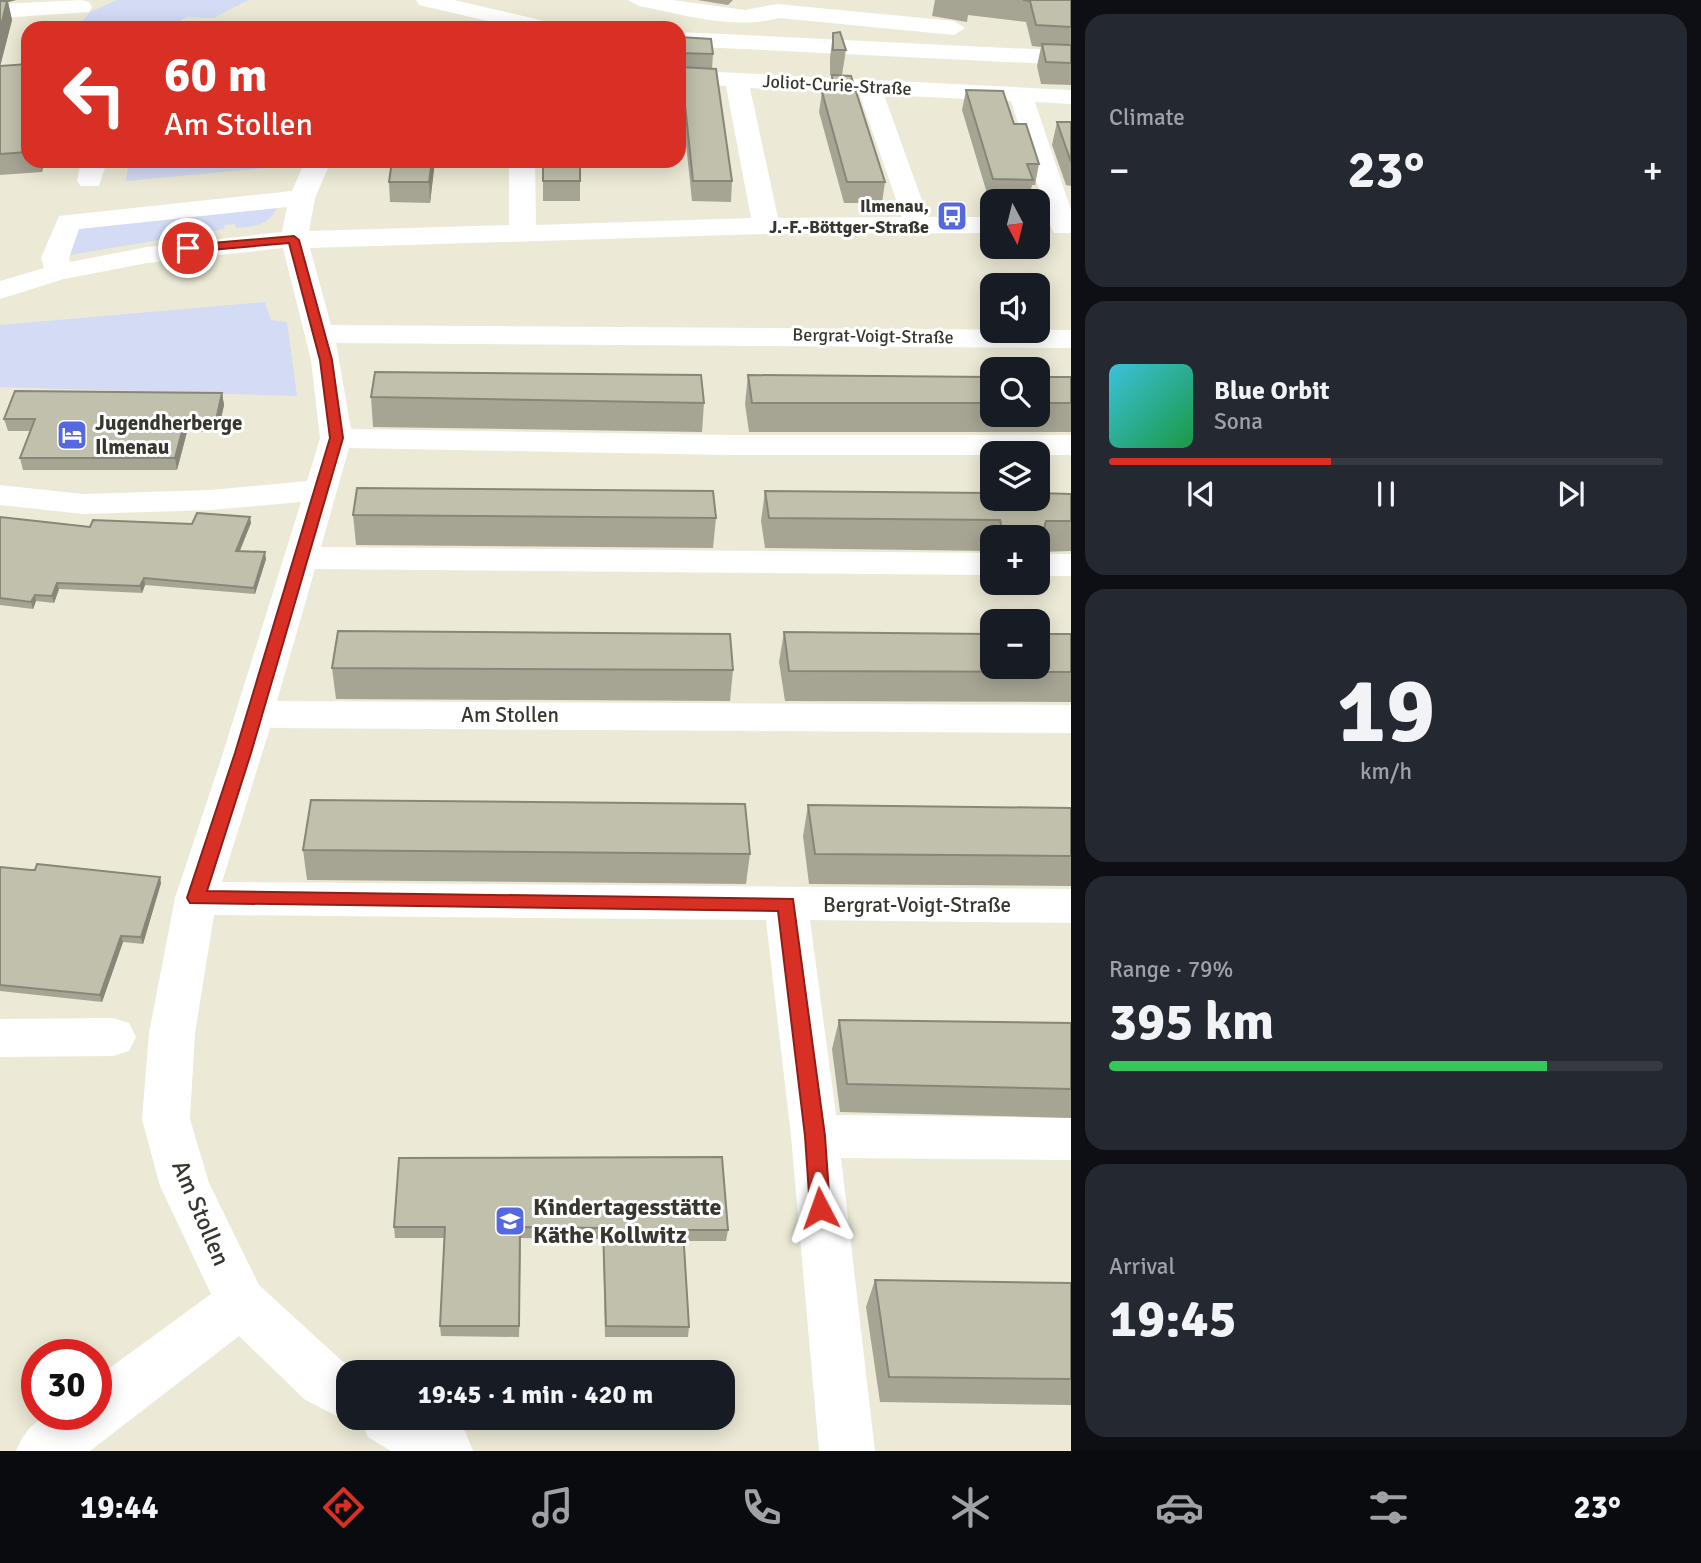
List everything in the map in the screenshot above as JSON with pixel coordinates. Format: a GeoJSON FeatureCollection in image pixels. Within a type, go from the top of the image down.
{"type":"FeatureCollection","features":[{"type":"Feature","properties":{"kind":"street"},"geometry":{"type":"LineString","coordinates":[[427,0],[509,21]]}},
{"type":"Feature","properties":{"kind":"street"},"geometry":{"type":"LineString","coordinates":[[448,21],[465,9],[486,0]]}},
{"type":"Feature","properties":{"kind":"street"},"geometry":{"type":"LineString","coordinates":[[639,0],[736,16],[780,9],[980,30]]}},
{"type":"Feature","properties":{"kind":"street"},"geometry":{"type":"LineString","coordinates":[[0,11],[88,4]]}},
{"type":"Feature","properties":{"kind":"street"},"geometry":{"type":"LineString","coordinates":[[69,21],[88,4]]}},
{"type":"Feature","properties":{"kind":"street"},"geometry":{"type":"LineString","coordinates":[[767,43],[760,33],[780,9]]}},
{"type":"Feature","properties":{"kind":"street"},"geometry":{"type":"LineString","coordinates":[[1019,34],[1071,38]]}},
{"type":"Feature","properties":{"kind":"street","name":"Joliot-Curie-Straße"},"geometry":{"type":"LineString","coordinates":[[686,39],[1071,58]]}},
{"type":"Feature","properties":{"kind":"street"},"geometry":{"type":"LineString","coordinates":[[985,54],[995,93]]}},
{"type":"Feature","properties":{"kind":"street","name":"Joliot-Curie-Straße"},"geometry":{"type":"LineString","coordinates":[[686,77],[1071,97]]}},
{"type":"Feature","properties":{"kind":"street"},"geometry":{"type":"LineString","coordinates":[[737,80],[766,226]]}},
{"type":"Feature","properties":{"kind":"street"},"geometry":{"type":"LineString","coordinates":[[869,87],[917,223]]}},
{"type":"Feature","properties":{"kind":"street"},"geometry":{"type":"LineString","coordinates":[[1021,95],[1058,227]]}},
{"type":"Feature","properties":{"kind":"street"},"geometry":{"type":"LineString","coordinates":[[294,240],[302,198],[315,168]]}},
{"type":"Feature","properties":{"kind":"street"},"geometry":{"type":"LineString","coordinates":[[522,168],[523,232]]}},
{"type":"Feature","properties":{"kind":"street"},"geometry":{"type":"LineString","coordinates":[[59,272],[55,258],[68,222],[302,198]]}},
{"type":"Feature","properties":{"kind":"street"},"geometry":{"type":"LineString","coordinates":[[0,290],[59,272],[209,245],[523,232],[917,223],[980,225]]}},
{"type":"Feature","properties":{"kind":"street","name":"Am Stollen"},"geometry":{"type":"LineString","coordinates":[[294,240],[304,286],[319,334],[336,438],[255,714],[196,898],[172,1033],[166,1119],[185,1186],[241,1303],[323,1380],[336,1388]]}},
{"type":"Feature","properties":{"kind":"street","name":"Bergrat-Voigt-Straße"},"geometry":{"type":"LineString","coordinates":[[319,334],[1071,339]]}},
{"type":"Feature","properties":{"kind":"street"},"geometry":{"type":"LineString","coordinates":[[336,438],[730,445],[1071,445]]}},
{"type":"Feature","properties":{"kind":"street"},"geometry":{"type":"LineString","coordinates":[[0,495],[83,504],[211,500],[320,490]]}},
{"type":"Feature","properties":{"kind":"street"},"geometry":{"type":"LineString","coordinates":[[301,558],[980,564]]}},
{"type":"Feature","properties":{"kind":"street"},"geometry":{"type":"LineString","coordinates":[[1050,565],[1071,565]]}},
{"type":"Feature","properties":{"kind":"street","name":"Am Stollen"},"geometry":{"type":"LineString","coordinates":[[255,714],[1071,719]]}},
{"type":"Feature","properties":{"kind":"street"},"geometry":{"type":"LineString","coordinates":[[196,898],[786,904],[815,1136],[846,1451]]}},
{"type":"Feature","properties":{"kind":"street","name":"Bergrat-Voigt-Straße"},"geometry":{"type":"LineString","coordinates":[[786,904],[1071,906]]}},
{"type":"Feature","properties":{"kind":"street"},"geometry":{"type":"LineString","coordinates":[[0,1038],[113,1037]]}},
{"type":"Feature","properties":{"kind":"street"},"geometry":{"type":"LineString","coordinates":[[815,1136],[1071,1139]]}},
{"type":"Feature","properties":{"kind":"street"},"geometry":{"type":"LineString","coordinates":[[112,1400],[241,1303]]}},
{"type":"Feature","properties":{"kind":"street"},"geometry":{"type":"LineString","coordinates":[[44,1451],[72,1430]]}},
{"type":"Feature","properties":{"kind":"street"},"geometry":{"type":"LineString","coordinates":[[408,1430],[445,1451]]}},
{"type":"Feature","properties":{"kind":"shaded area"},"geometry":{"type":"Polygon","coordinates":[[[117,0],[248,0],[214,18],[187,17],[179,21],[83,21],[90,12],[117,0]]]}},
{"type":"Feature","properties":{"kind":"shaded area"},"geometry":{"type":"Polygon","coordinates":[[[128,168],[266,168],[126,181],[128,168]]]}},
{"type":"Feature","properties":{"kind":"shaded area"},"geometry":{"type":"Polygon","coordinates":[[[278,204],[271,217],[262,224],[236,228],[235,224],[225,225],[224,229],[64,256],[71,230],[278,204]]]}},
{"type":"Feature","properties":{"kind":"shaded area"},"geometry":{"type":"Polygon","coordinates":[[[265,302],[271,320],[287,322],[297,396],[0,387],[0,325],[265,302]]]}},
{"type":"Feature","properties":{"kind":"building"},"geometry":{"type":"Polygon","coordinates":[[[1023,0],[1071,0],[1071,27],[1036,25],[1030,1],[1023,0]]]}},
{"type":"Feature","properties":{"kind":"building"},"geometry":{"type":"Polygon","coordinates":[[[0,1],[7,1],[0,30],[0,1]]]}},
{"type":"Feature","properties":{"kind":"building"},"geometry":{"type":"Polygon","coordinates":[[[840,32],[846,50],[833,50],[833,33],[840,32]]]}},
{"type":"Feature","properties":{"kind":"building"},"geometry":{"type":"Polygon","coordinates":[[[686,37],[711,39],[713,54],[686,53],[686,37]]]}},
{"type":"Feature","properties":{"kind":"building"},"geometry":{"type":"Polygon","coordinates":[[[1042,44],[1071,45],[1071,63],[1046,62],[1042,44]]]}},
{"type":"Feature","properties":{"kind":"building"},"geometry":{"type":"Polygon","coordinates":[[[21,64],[21,152],[0,154],[0,66],[21,64]]]}},
{"type":"Feature","properties":{"kind":"building"},"geometry":{"type":"Polygon","coordinates":[[[686,67],[716,69],[732,181],[693,181],[686,114],[686,67]]]}},
{"type":"Feature","properties":{"kind":"building"},"geometry":{"type":"Polygon","coordinates":[[[832,75],[851,76],[885,182],[847,182],[822,92],[833,92],[832,75]]]}},
{"type":"Feature","properties":{"kind":"building"},"geometry":{"type":"Polygon","coordinates":[[[966,90],[1003,91],[1014,124],[1026,124],[1039,164],[1027,164],[1033,180],[993,179],[966,90]]]}},
{"type":"Feature","properties":{"kind":"building"},"geometry":{"type":"Polygon","coordinates":[[[1057,122],[1071,122],[1071,162],[1057,122]]]}},
{"type":"Feature","properties":{"kind":"building"},"geometry":{"type":"Polygon","coordinates":[[[391,168],[431,168],[429,182],[389,182],[391,168]]]}},
{"type":"Feature","properties":{"kind":"building"},"geometry":{"type":"Polygon","coordinates":[[[543,168],[580,168],[580,181],[543,181],[543,168]]]}},
{"type":"Feature","properties":{"kind":"building"},"geometry":{"type":"Polygon","coordinates":[[[375,372],[701,375],[704,403],[371,397],[375,372]]]}},
{"type":"Feature","properties":{"kind":"building"},"geometry":{"type":"Polygon","coordinates":[[[748,375],[980,377],[980,403],[752,403],[748,375]]]}},
{"type":"Feature","properties":{"kind":"building"},"geometry":{"type":"Polygon","coordinates":[[[1050,377],[1071,377],[1071,403],[1050,403],[1050,377]]]}},
{"type":"Feature","properties":{"kind":"building"},"geometry":{"type":"Polygon","coordinates":[[[15,391],[222,393],[216,420],[185,420],[175,458],[20,458],[35,419],[4,419],[15,391]]]}},
{"type":"Feature","properties":{"kind":"building"},"geometry":{"type":"Polygon","coordinates":[[[357,488],[713,491],[716,518],[353,515],[357,488]]]}},
{"type":"Feature","properties":{"kind":"building"},"geometry":{"type":"Polygon","coordinates":[[[765,491],[980,493],[980,511],[1050,511],[1050,493],[1071,494],[1071,521],[1046,521],[1045,525],[1001,525],[1000,520],[769,518],[765,491]]]}},
{"type":"Feature","properties":{"kind":"building"},"geometry":{"type":"Polygon","coordinates":[[[197,513],[250,517],[236,551],[265,552],[254,588],[144,578],[140,586],[57,583],[52,596],[35,595],[31,602],[0,598],[0,517],[90,527],[93,520],[192,524],[197,513]]]}},
{"type":"Feature","properties":{"kind":"building"},"geometry":{"type":"Polygon","coordinates":[[[338,631],[730,634],[733,670],[332,668],[338,631]]]}},
{"type":"Feature","properties":{"kind":"building"},"geometry":{"type":"Polygon","coordinates":[[[784,632],[980,634],[980,672],[789,671],[784,632]]]}},
{"type":"Feature","properties":{"kind":"building"},"geometry":{"type":"Polygon","coordinates":[[[1050,634],[1071,634],[1071,672],[1050,672],[1050,634]]]}},
{"type":"Feature","properties":{"kind":"building"},"geometry":{"type":"Polygon","coordinates":[[[311,800],[745,804],[750,854],[303,850],[311,800]]]}},
{"type":"Feature","properties":{"kind":"building"},"geometry":{"type":"Polygon","coordinates":[[[808,805],[1071,808],[1071,856],[815,854],[808,805]]]}},
{"type":"Feature","properties":{"kind":"building"},"geometry":{"type":"Polygon","coordinates":[[[37,864],[160,877],[141,937],[121,936],[100,995],[0,985],[0,867],[35,870],[37,864]]]}},
{"type":"Feature","properties":{"kind":"building"},"geometry":{"type":"Polygon","coordinates":[[[839,1020],[1071,1023],[1071,1089],[847,1084],[839,1020]]]}},
{"type":"Feature","properties":{"kind":"building"},"geometry":{"type":"Polygon","coordinates":[[[722,1157],[728,1230],[683,1230],[689,1327],[606,1326],[603,1228],[520,1227],[519,1326],[440,1326],[445,1227],[394,1227],[399,1158],[722,1157]]]}},
{"type":"Feature","properties":{"kind":"building"},"geometry":{"type":"Polygon","coordinates":[[[875,1280],[1071,1283],[1071,1379],[889,1377],[875,1280]]]}},
{"type":"Feature","properties":{"kind":"place","name":"Ilmenau, J.-F.-Böttger-Straße"},"geometry":{"type":"Point","coordinates":[952,216]}},
{"type":"Feature","properties":{"kind":"place","name":"Jugendherberge Ilmenau"},"geometry":{"type":"Point","coordinates":[72,435]}},
{"type":"Feature","properties":{"kind":"place","name":"Kindertagesstätte Käthe Kollwitz"},"geometry":{"type":"Point","coordinates":[510,1221]}},
{"type":"Feature","properties":{"kind":"route"},"geometry":{"type":"LineString","coordinates":[[188,248],[294,240],[304,286],[326,360],[336,438],[243,753],[196,898],[786,904],[815,1136],[820,1208]]}}]}
